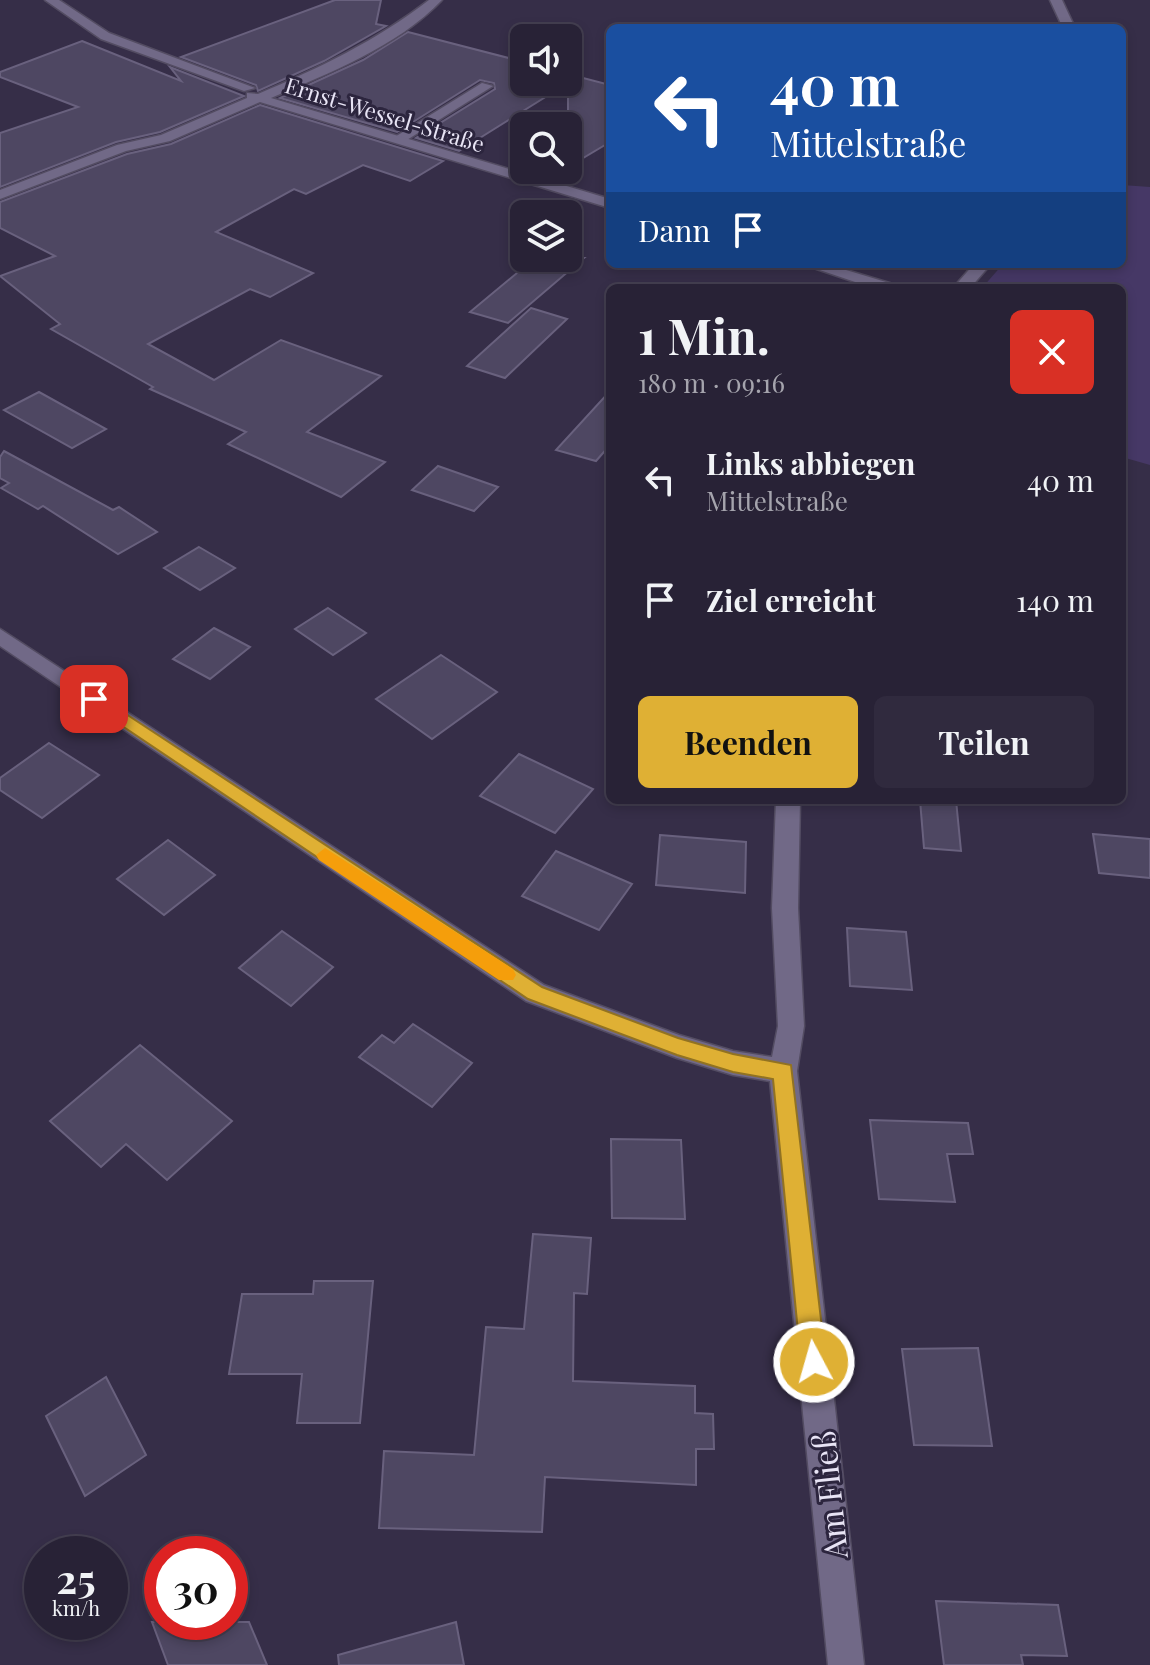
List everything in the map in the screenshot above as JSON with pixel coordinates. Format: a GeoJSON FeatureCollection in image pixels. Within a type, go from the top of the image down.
{"type":"FeatureCollection","features":[{"type":"Feature","properties":{"kind":"street","name":"Ernst-Wessel-Straße"},"geometry":{"type":"LineString","coordinates":[[51,0],[105,36],[250,93],[606,203]]}},
{"type":"Feature","properties":{"kind":"street"},"geometry":{"type":"LineString","coordinates":[[122,148],[142,133],[250,93],[327,69],[396,31],[436,0]]}},
{"type":"Feature","properties":{"kind":"street"},"geometry":{"type":"LineString","coordinates":[[1056,0],[1067,24]]}},
{"type":"Feature","properties":{"kind":"street"},"geometry":{"type":"LineString","coordinates":[[397,140],[487,86]]}},
{"type":"Feature","properties":{"kind":"street"},"geometry":{"type":"LineString","coordinates":[[0,195],[122,148],[165,138],[250,93]]}},
{"type":"Feature","properties":{"kind":"street"},"geometry":{"type":"LineString","coordinates":[[823,268],[877,284]]}},
{"type":"Feature","properties":{"kind":"street"},"geometry":{"type":"LineString","coordinates":[[965,284],[979,268]]}},
{"type":"Feature","properties":{"kind":"street"},"geometry":{"type":"LineString","coordinates":[[0,636],[535,993],[677,1046],[733,1063],[783,1071]]}},
{"type":"Feature","properties":{"kind":"street","name":"Am Fließ"},"geometry":{"type":"LineString","coordinates":[[788,804],[785,908],[791,1026],[783,1071],[846,1665]]}},
{"type":"Feature","properties":{"kind":"shaded area"},"geometry":{"type":"Polygon","coordinates":[[[1126,185],[1150,187],[1150,465],[1126,458],[1126,284],[986,284],[1000,268],[1126,268],[1126,185]]]}},
{"type":"Feature","properties":{"kind":"building"},"geometry":{"type":"Polygon","coordinates":[[[335,0],[381,0],[376,24],[386,26],[324,61],[258,91],[256,85],[181,57],[335,0]]]}},
{"type":"Feature","properties":{"kind":"building"},"geometry":{"type":"Polygon","coordinates":[[[408,32],[510,58],[510,96],[547,96],[522,112],[510,112],[510,119],[459,151],[416,138],[495,89],[494,83],[480,80],[397,132],[280,98],[363,60],[408,32]]]}},
{"type":"Feature","properties":{"kind":"building"},"geometry":{"type":"Polygon","coordinates":[[[82,41],[181,81],[170,67],[244,96],[160,132],[116,142],[0,187],[0,133],[78,107],[0,77],[0,72],[82,41]]]}},
{"type":"Feature","properties":{"kind":"building"},"geometry":{"type":"Polygon","coordinates":[[[582,78],[606,84],[606,144],[582,159],[582,112],[568,112],[568,96],[582,96],[582,78]]]}},
{"type":"Feature","properties":{"kind":"building"},"geometry":{"type":"Polygon","coordinates":[[[260,105],[443,161],[410,181],[363,165],[306,194],[294,189],[216,232],[313,273],[270,297],[250,289],[148,344],[214,380],[281,340],[381,376],[307,432],[385,462],[341,497],[228,444],[246,432],[150,389],[153,387],[51,329],[60,324],[0,276],[55,256],[0,228],[0,202],[127,154],[171,144],[260,105]]]}},
{"type":"Feature","properties":{"kind":"building"},"geometry":{"type":"Polygon","coordinates":[[[518,272],[568,272],[508,323],[470,312],[518,272]]]}},
{"type":"Feature","properties":{"kind":"building"},"geometry":{"type":"Polygon","coordinates":[[[531,308],[567,319],[505,378],[467,366],[531,308]]]}},
{"type":"Feature","properties":{"kind":"building"},"geometry":{"type":"Polygon","coordinates":[[[39,392],[106,429],[72,448],[4,410],[39,392]]]}},
{"type":"Feature","properties":{"kind":"building"},"geometry":{"type":"Polygon","coordinates":[[[606,395],[606,450],[596,461],[556,450],[606,395]]]}},
{"type":"Feature","properties":{"kind":"building"},"geometry":{"type":"Polygon","coordinates":[[[4,451],[113,510],[119,507],[157,532],[118,554],[43,506],[38,509],[1,488],[9,483],[0,478],[0,457],[4,451]]]}},
{"type":"Feature","properties":{"kind":"building"},"geometry":{"type":"Polygon","coordinates":[[[438,466],[498,487],[474,511],[412,490],[438,466]]]}},
{"type":"Feature","properties":{"kind":"building"},"geometry":{"type":"Polygon","coordinates":[[[199,547],[235,568],[200,590],[164,568],[199,547]]]}},
{"type":"Feature","properties":{"kind":"building"},"geometry":{"type":"Polygon","coordinates":[[[328,608],[366,633],[333,655],[295,629],[328,608]]]}},
{"type":"Feature","properties":{"kind":"building"},"geometry":{"type":"Polygon","coordinates":[[[214,628],[250,647],[210,679],[173,659],[214,628]]]}},
{"type":"Feature","properties":{"kind":"building"},"geometry":{"type":"Polygon","coordinates":[[[441,655],[497,692],[432,739],[376,699],[441,655]]]}},
{"type":"Feature","properties":{"kind":"building"},"geometry":{"type":"Polygon","coordinates":[[[49,743],[99,775],[42,818],[0,790],[0,778],[49,743]]]}},
{"type":"Feature","properties":{"kind":"building"},"geometry":{"type":"Polygon","coordinates":[[[519,754],[593,789],[555,833],[480,796],[519,754]]]}},
{"type":"Feature","properties":{"kind":"building"},"geometry":{"type":"Polygon","coordinates":[[[920,804],[956,804],[961,851],[924,848],[920,804]]]}},
{"type":"Feature","properties":{"kind":"building"},"geometry":{"type":"Polygon","coordinates":[[[1093,834],[1150,839],[1150,878],[1099,873],[1093,834]]]}},
{"type":"Feature","properties":{"kind":"building"},"geometry":{"type":"Polygon","coordinates":[[[660,835],[746,842],[745,893],[656,885],[660,835]]]}},
{"type":"Feature","properties":{"kind":"building"},"geometry":{"type":"Polygon","coordinates":[[[168,840],[215,875],[164,915],[117,879],[168,840]]]}},
{"type":"Feature","properties":{"kind":"building"},"geometry":{"type":"Polygon","coordinates":[[[556,851],[632,884],[599,930],[522,896],[556,851]]]}},
{"type":"Feature","properties":{"kind":"building"},"geometry":{"type":"Polygon","coordinates":[[[847,928],[906,932],[912,990],[850,986],[847,928]]]}},
{"type":"Feature","properties":{"kind":"building"},"geometry":{"type":"Polygon","coordinates":[[[282,931],[333,967],[291,1006],[239,968],[282,931]]]}},
{"type":"Feature","properties":{"kind":"building"},"geometry":{"type":"Polygon","coordinates":[[[413,1024],[472,1063],[432,1107],[359,1057],[382,1035],[394,1043],[413,1024]]]}},
{"type":"Feature","properties":{"kind":"building"},"geometry":{"type":"Polygon","coordinates":[[[140,1045],[232,1121],[167,1180],[126,1144],[101,1167],[50,1121],[140,1045]]]}},
{"type":"Feature","properties":{"kind":"building"},"geometry":{"type":"Polygon","coordinates":[[[870,1120],[968,1123],[973,1154],[947,1154],[955,1202],[879,1199],[870,1120]]]}},
{"type":"Feature","properties":{"kind":"building"},"geometry":{"type":"Polygon","coordinates":[[[611,1139],[681,1140],[685,1219],[612,1218],[611,1139]]]}},
{"type":"Feature","properties":{"kind":"building"},"geometry":{"type":"Polygon","coordinates":[[[533,1234],[591,1238],[587,1294],[574,1293],[573,1381],[695,1386],[695,1413],[713,1414],[714,1449],[696,1449],[696,1485],[545,1477],[542,1532],[379,1528],[384,1451],[474,1455],[486,1327],[524,1329],[533,1234]]]}},
{"type":"Feature","properties":{"kind":"building"},"geometry":{"type":"Polygon","coordinates":[[[314,1281],[373,1281],[360,1423],[297,1423],[302,1374],[229,1374],[242,1294],[313,1294],[314,1281]]]}},
{"type":"Feature","properties":{"kind":"building"},"geometry":{"type":"Polygon","coordinates":[[[978,1348],[992,1446],[914,1445],[902,1349],[978,1348]]]}},
{"type":"Feature","properties":{"kind":"building"},"geometry":{"type":"Polygon","coordinates":[[[106,1377],[146,1455],[85,1496],[46,1416],[106,1377]]]}},
{"type":"Feature","properties":{"kind":"building"},"geometry":{"type":"Polygon","coordinates":[[[936,1601],[1058,1605],[1067,1656],[1021,1655],[1023,1665],[944,1665],[936,1601]]]}},
{"type":"Feature","properties":{"kind":"building"},"geometry":{"type":"Polygon","coordinates":[[[249,1622],[267,1665],[168,1665],[159,1640],[248,1640],[249,1622]]]}},
{"type":"Feature","properties":{"kind":"building"},"geometry":{"type":"Polygon","coordinates":[[[456,1622],[464,1665],[339,1665],[338,1655],[456,1622]]]}},
{"type":"Feature","properties":{"kind":"slow traffic"},"geometry":{"type":"LineString","coordinates":[[325,855],[506,975]]}},
{"type":"Feature","properties":{"kind":"route"},"geometry":{"type":"LineString","coordinates":[[94,699],[535,993],[677,1046],[733,1063],[783,1071],[814,1362]]}}]}
